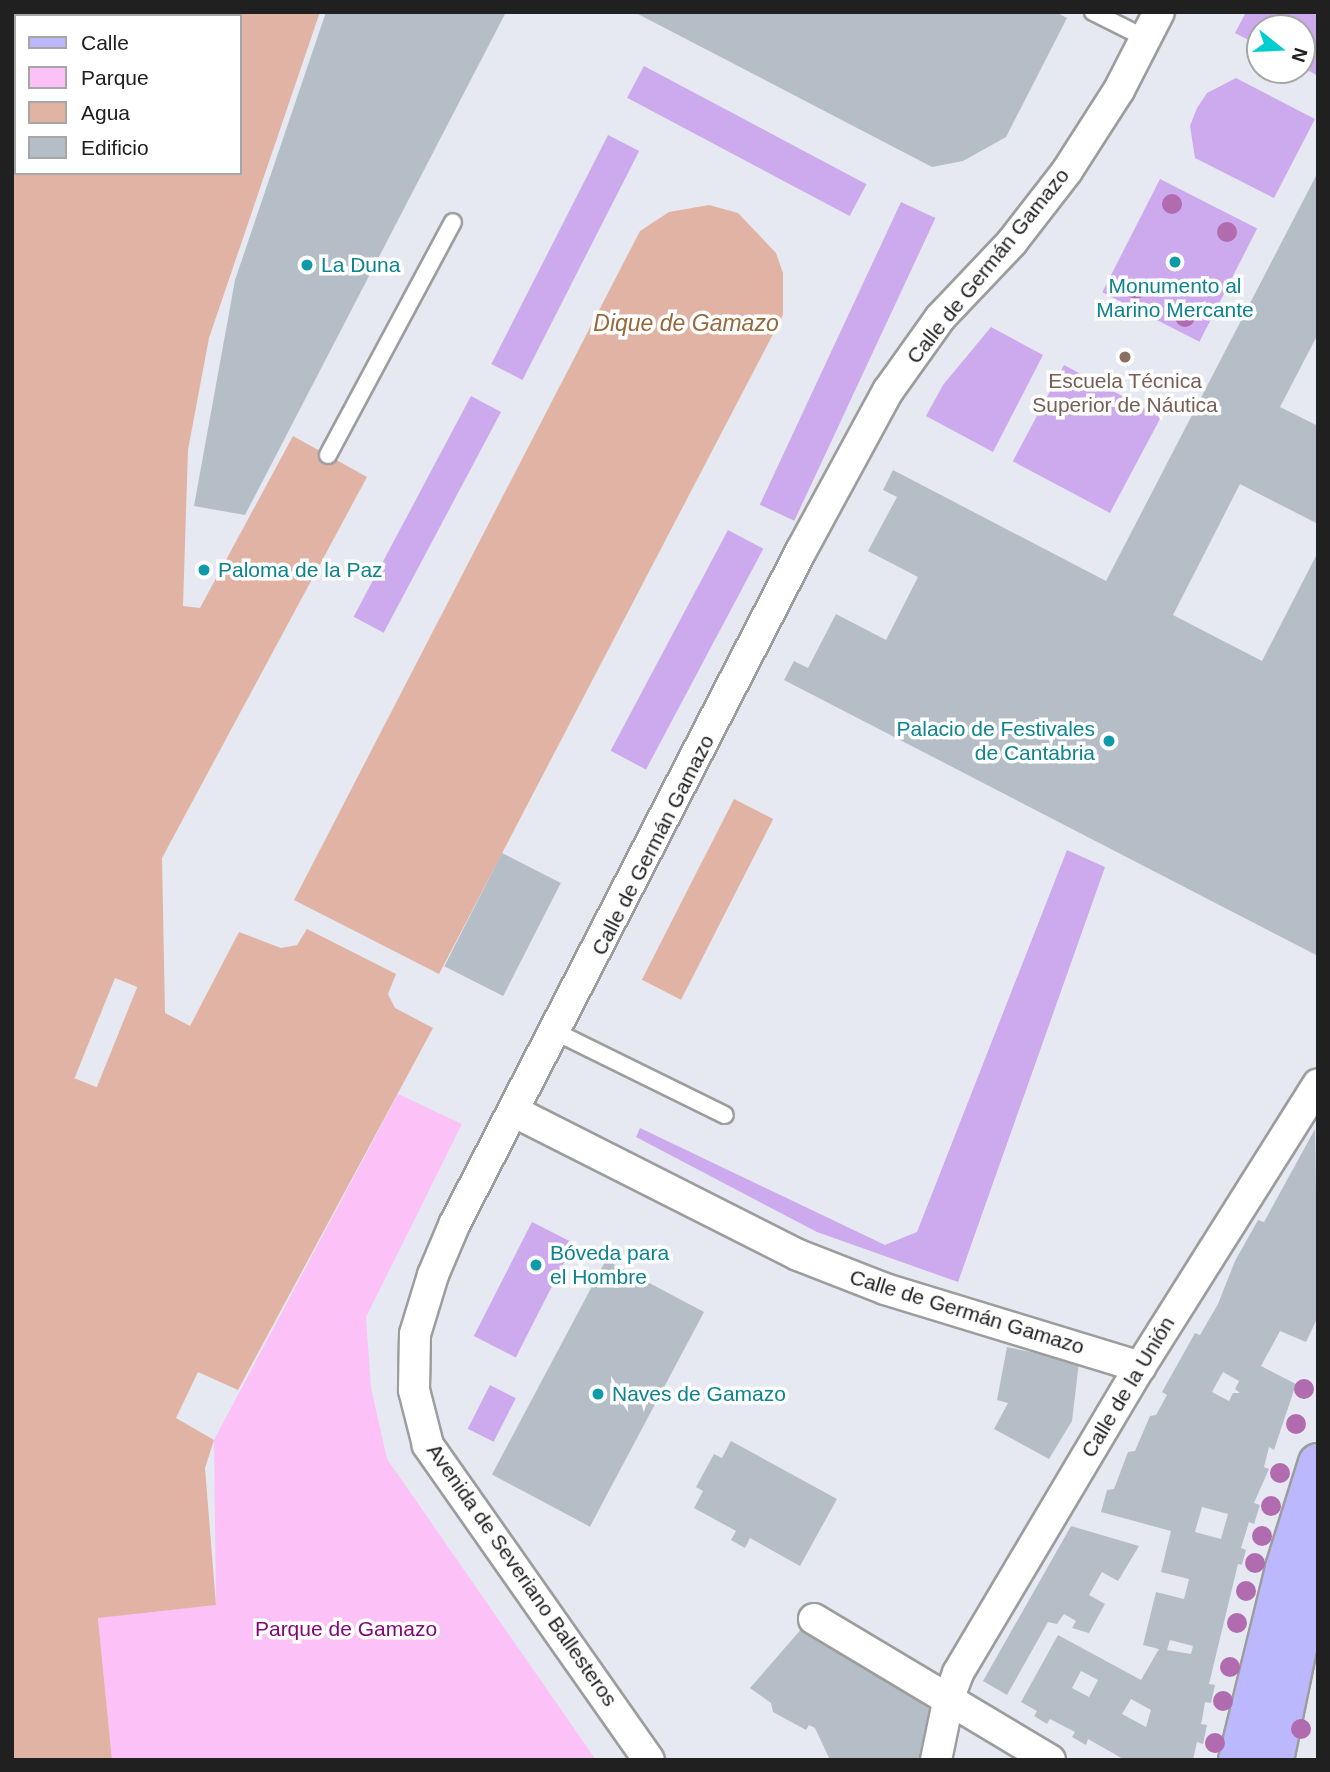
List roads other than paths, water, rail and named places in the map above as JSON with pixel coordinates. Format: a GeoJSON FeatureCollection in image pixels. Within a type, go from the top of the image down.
{"type":"FeatureCollection","features":[{"type":"Feature","properties":{"kind":"main road"},"geometry":{"type":"LineString","coordinates":[[1274,1760],[1296,1632],[1318,1463]]}},
{"type":"Feature","properties":{"kind":"main road"},"geometry":{"type":"LineString","coordinates":[[1238,1760],[1296,1632],[1318,1548]]}},
{"type":"Feature","properties":{"kind":"street","name":"Calle de Germán Gamazo"},"geometry":{"type":"LineString","coordinates":[[1140,1367],[884,1289],[798,1255],[513,1111],[556,1032],[801,551],[888,391],[940,318],[1012,242],[1067,171],[1147,39],[1159,12]]}},
{"type":"Feature","properties":{"kind":"street","name":"Calle de la Unión"},"geometry":{"type":"LineString","coordinates":[[936,1760],[948,1697],[1140,1367],[1318,1084]]}},
{"type":"Feature","properties":{"kind":"street","name":"Avenida de Severiano Ballesteros"},"geometry":{"type":"LineString","coordinates":[[513,1111],[433,1275],[415,1334],[414,1390],[428,1445],[649,1760]]}},
{"type":"Feature","properties":{"kind":"street"},"geometry":{"type":"LineString","coordinates":[[814,1619],[948,1697],[972,1717],[1050,1760]]}},
{"type":"Feature","properties":{"kind":"lane"},"geometry":{"type":"LineString","coordinates":[[1093,12],[1147,39]]}},
{"type":"Feature","properties":{"kind":"lane"},"geometry":{"type":"LineString","coordinates":[[328,455],[453,222]]}},
{"type":"Feature","properties":{"kind":"lane"},"geometry":{"type":"LineString","coordinates":[[556,1032],[725,1115]]}},
{"type":"Feature","properties":{"kind":"water"},"geometry":{"type":"Polygon","coordinates":[[[12,12],[320,12],[209,338],[188,450],[183,606],[200,608],[293,436],[367,477],[162,858],[165,1013],[190,1026],[239,932],[281,948],[297,945],[307,929],[396,974],[388,994],[395,1008],[433,1028],[238,1390],[198,1372],[176,1418],[214,1440],[205,1468],[216,1605],[98,1618],[112,1760],[12,1760],[12,12]]]}},
{"type":"Feature","properties":{"kind":"water","name":"Dique de Gamazo"},"geometry":{"type":"Polygon","coordinates":[[[709,205],[738,213],[776,253],[783,273],[783,315],[439,974],[294,900],[640,231],[669,212],[709,205]]]}},
{"type":"Feature","properties":{"kind":"water"},"geometry":{"type":"Polygon","coordinates":[[[734,799],[773,819],[681,1000],[642,980],[734,799]]]}},
{"type":"Feature","properties":{"kind":"place","name":"Monumento al Marino Mercante"},"geometry":{"type":"Point","coordinates":[1175,262]}},
{"type":"Feature","properties":{"kind":"place","name":"La Duna"},"geometry":{"type":"Point","coordinates":[307,265]}},
{"type":"Feature","properties":{"kind":"place","name":"Escuela Técnica Superior de Náutica"},"geometry":{"type":"Point","coordinates":[1125,357]}},
{"type":"Feature","properties":{"kind":"place","name":"Paloma de la Paz"},"geometry":{"type":"Point","coordinates":[204,570]}},
{"type":"Feature","properties":{"kind":"place","name":"Palacio de Festivales de Cantabria"},"geometry":{"type":"Point","coordinates":[1109,741]}},
{"type":"Feature","properties":{"kind":"place","name":"Bóveda para el Hombre"},"geometry":{"type":"Point","coordinates":[536,1265]}},
{"type":"Feature","properties":{"kind":"place","name":"Naves de Gamazo"},"geometry":{"type":"Point","coordinates":[598,1394]}},
{"type":"Feature","properties":{"kind":"park label","name":"Parque de Gamazo"},"geometry":{"type":"Point","coordinates":[346,1629]}}]}
